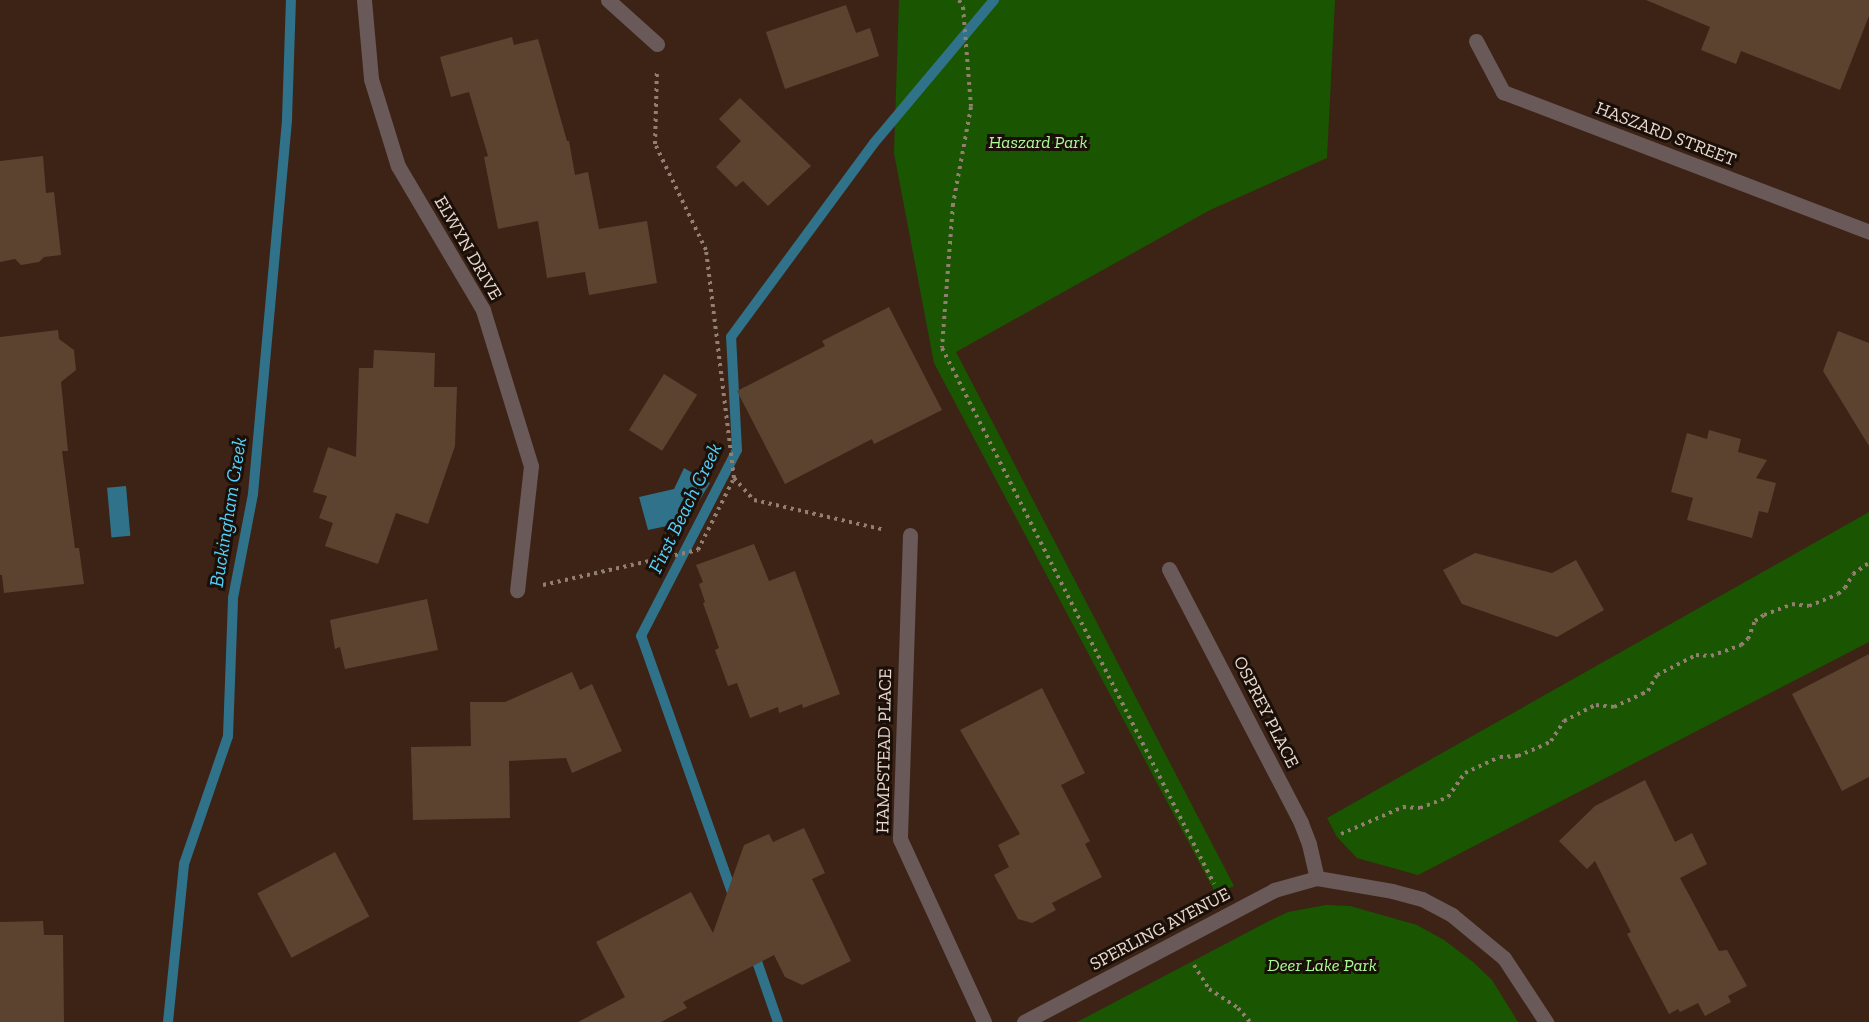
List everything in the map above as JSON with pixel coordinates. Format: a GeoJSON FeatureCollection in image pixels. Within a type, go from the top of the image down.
{"type":"FeatureCollection","features":[{"type":"Feature","properties":{"kind":"street","name":"ELWYN DRIVE"},"geometry":{"type":"LineString","coordinates":[[364,0],[371,79],[398,166],[483,310],[531,466],[518,590]]}},
{"type":"Feature","properties":{"kind":"street"},"geometry":{"type":"LineString","coordinates":[[608,0],[657,44]]}},
{"type":"Feature","properties":{"kind":"street","name":"HASZARD STREET"},"geometry":{"type":"LineString","coordinates":[[1476,41],[1503,92],[1869,232]]}},
{"type":"Feature","properties":{"kind":"street","name":"HAMPSTEAD PLACE"},"geometry":{"type":"LineString","coordinates":[[910,535],[900,839],[984,1022]]}},
{"type":"Feature","properties":{"kind":"street","name":"OSPREY PLACE"},"geometry":{"type":"LineString","coordinates":[[1169,569],[1301,823],[1309,844],[1317,878]]}},
{"type":"Feature","properties":{"kind":"street"},"geometry":{"type":"LineString","coordinates":[[1317,878],[1392,891],[1422,899],[1452,915],[1504,958],[1546,1022]]}},
{"type":"Feature","properties":{"kind":"street","name":"SPERLING AVENUE"},"geometry":{"type":"LineString","coordinates":[[1024,1022],[1274,890],[1317,878]]}},
{"type":"Feature","properties":{"kind":"path"},"geometry":{"type":"LineString","coordinates":[[959,0],[963,7],[971,107],[953,204],[942,348],[1214,884]]}},
{"type":"Feature","properties":{"kind":"path"},"geometry":{"type":"LineString","coordinates":[[518,590],[698,550],[734,478],[706,250],[654,144],[657,44]]}},
{"type":"Feature","properties":{"kind":"path"},"geometry":{"type":"LineString","coordinates":[[734,478],[754,500],[910,535]]}},
{"type":"Feature","properties":{"kind":"path"},"geometry":{"type":"LineString","coordinates":[[1341,834],[1403,807],[1420,808],[1448,797],[1465,773],[1500,757],[1518,756],[1551,741],[1564,721],[1596,705],[1614,707],[1648,691],[1657,675],[1696,655],[1711,656],[1741,645],[1748,639],[1755,621],[1764,615],[1792,604],[1809,606],[1838,594],[1845,588],[1852,574],[1869,563]]}},
{"type":"Feature","properties":{"kind":"path"},"geometry":{"type":"LineString","coordinates":[[1194,965],[1209,989],[1238,1008],[1250,1022]]}},
{"type":"Feature","properties":{"kind":"green space","name":"Haszard Park"},"geometry":{"type":"Polygon","coordinates":[[[899,0],[1335,0],[1327,158],[1210,210],[956,352],[1234,886],[1216,894],[934,363],[894,153],[899,0]]]}},
{"type":"Feature","properties":{"kind":"green space"},"geometry":{"type":"Polygon","coordinates":[[[1869,512],[1869,642],[1418,875],[1357,858],[1337,837],[1327,818],[1869,512]]]}},
{"type":"Feature","properties":{"kind":"green space","name":"Deer Lake Park"},"geometry":{"type":"Polygon","coordinates":[[[1326,905],[1350,906],[1417,925],[1444,940],[1492,980],[1518,1022],[1077,1022],[1288,912],[1326,905]]]}},
{"type":"Feature","properties":{"kind":"water"},"geometry":{"type":"Polygon","coordinates":[[[684,468],[710,483],[686,522],[648,530],[639,497],[674,489],[684,468]]]}},
{"type":"Feature","properties":{"kind":"water"},"geometry":{"type":"Polygon","coordinates":[[[126,486],[130,536],[111,537],[107,488],[126,486]]]}},
{"type":"Feature","properties":{"kind":"building"},"geometry":{"type":"Polygon","coordinates":[[[1646,0],[1869,0],[1869,16],[1840,90],[1741,51],[1736,64],[1701,50],[1710,27],[1646,0]]]}},
{"type":"Feature","properties":{"kind":"building"},"geometry":{"type":"Polygon","coordinates":[[[846,5],[856,33],[870,28],[879,56],[785,89],[766,32],[846,5]]]}},
{"type":"Feature","properties":{"kind":"building"},"geometry":{"type":"Polygon","coordinates":[[[512,37],[514,45],[538,39],[567,141],[569,141],[575,175],[588,172],[599,229],[647,221],[657,283],[589,295],[585,272],[547,278],[538,221],[498,229],[484,157],[488,156],[469,92],[451,97],[440,57],[512,37]]]}},
{"type":"Feature","properties":{"kind":"building"},"geometry":{"type":"Polygon","coordinates":[[[740,98],[811,166],[768,206],[743,181],[736,187],[716,167],[741,141],[719,119],[740,98]]]}},
{"type":"Feature","properties":{"kind":"building"},"geometry":{"type":"Polygon","coordinates":[[[43,156],[46,193],[54,192],[61,255],[44,257],[39,262],[21,265],[15,259],[0,262],[0,161],[43,156]]]}},
{"type":"Feature","properties":{"kind":"building"},"geometry":{"type":"Polygon","coordinates":[[[889,307],[942,410],[874,444],[872,439],[785,484],[737,391],[825,346],[822,341],[889,307]]]}},
{"type":"Feature","properties":{"kind":"building"},"geometry":{"type":"Polygon","coordinates":[[[58,330],[59,339],[74,350],[76,370],[61,382],[68,451],[62,451],[75,548],[79,548],[84,584],[4,593],[2,575],[0,575],[0,337],[58,330]]]}},
{"type":"Feature","properties":{"kind":"building"},"geometry":{"type":"Polygon","coordinates":[[[1838,331],[1869,343],[1869,446],[1823,371],[1838,331]]]}},
{"type":"Feature","properties":{"kind":"building"},"geometry":{"type":"Polygon","coordinates":[[[374,350],[435,353],[434,387],[457,387],[455,446],[428,524],[396,513],[378,564],[325,546],[333,523],[319,518],[327,496],[313,492],[328,447],[356,457],[359,368],[373,368],[374,350]]]}},
{"type":"Feature","properties":{"kind":"building"},"geometry":{"type":"Polygon","coordinates":[[[664,374],[697,395],[662,451],[629,430],[664,374]]]}},
{"type":"Feature","properties":{"kind":"building"},"geometry":{"type":"Polygon","coordinates":[[[1709,430],[1741,439],[1738,452],[1767,460],[1756,478],[1776,483],[1768,513],[1759,511],[1752,538],[1687,520],[1693,498],[1671,492],[1687,433],[1707,439],[1709,430]]]}},
{"type":"Feature","properties":{"kind":"building"},"geometry":{"type":"Polygon","coordinates":[[[754,544],[769,581],[795,571],[840,694],[803,708],[802,704],[779,713],[778,707],[750,718],[737,683],[728,686],[715,650],[719,648],[703,603],[705,602],[699,584],[703,582],[696,565],[754,544]]]}},
{"type":"Feature","properties":{"kind":"building"},"geometry":{"type":"Polygon","coordinates":[[[1475,553],[1552,573],[1576,560],[1604,610],[1557,637],[1462,604],[1443,570],[1475,553]]]}},
{"type":"Feature","properties":{"kind":"building"},"geometry":{"type":"Polygon","coordinates":[[[427,599],[438,650],[345,669],[340,647],[335,649],[330,620],[427,599]]]}},
{"type":"Feature","properties":{"kind":"building"},"geometry":{"type":"Polygon","coordinates":[[[1869,654],[1869,777],[1842,791],[1792,694],[1869,654]]]}},
{"type":"Feature","properties":{"kind":"building"},"geometry":{"type":"Polygon","coordinates":[[[572,672],[580,690],[592,684],[622,751],[572,773],[566,758],[509,761],[510,818],[413,820],[411,747],[471,746],[470,702],[505,702],[572,672]]]}},
{"type":"Feature","properties":{"kind":"building"},"geometry":{"type":"Polygon","coordinates":[[[1042,688],[1085,773],[1061,785],[1090,841],[1085,844],[1102,877],[1052,903],[1056,910],[1032,923],[1018,919],[994,875],[1009,867],[998,845],[1020,834],[960,730],[1042,688]]]}},
{"type":"Feature","properties":{"kind":"building"},"geometry":{"type":"Polygon","coordinates":[[[1645,780],[1675,842],[1692,833],[1707,864],[1680,878],[1719,951],[1727,950],[1747,986],[1728,996],[1731,1002],[1705,1016],[1698,1003],[1680,1012],[1678,1009],[1669,1014],[1627,934],[1631,932],[1595,861],[1587,869],[1559,841],[1595,806],[1645,780]]]}},
{"type":"Feature","properties":{"kind":"building"},"geometry":{"type":"Polygon","coordinates":[[[804,828],[825,873],[812,879],[851,961],[802,985],[785,977],[774,955],[683,1002],[687,1008],[661,1022],[578,1022],[625,997],[596,942],[691,892],[713,933],[744,845],[769,834],[773,842],[804,828]]]}},
{"type":"Feature","properties":{"kind":"building"},"geometry":{"type":"Polygon","coordinates":[[[335,852],[369,916],[292,958],[257,893],[335,852]]]}},
{"type":"Feature","properties":{"kind":"building"},"geometry":{"type":"Polygon","coordinates":[[[43,921],[44,935],[63,935],[64,1022],[0,1022],[0,922],[43,921]]]}},
{"type":"Feature","properties":{"kind":"waterway","name":"Buckingham Creek"},"geometry":{"type":"LineString","coordinates":[[168,1022],[184,864],[228,736],[233,598],[253,494],[287,119],[291,0]]}},
{"type":"Feature","properties":{"kind":"waterway","name":"First Beach Creek"},"geometry":{"type":"LineString","coordinates":[[734,898],[641,636],[737,450],[731,337],[874,143],[994,0]]}},
{"type":"Feature","properties":{"kind":"waterway","name":"First Beach Creek"},"geometry":{"type":"LineString","coordinates":[[753,950],[778,1022]]}}]}
